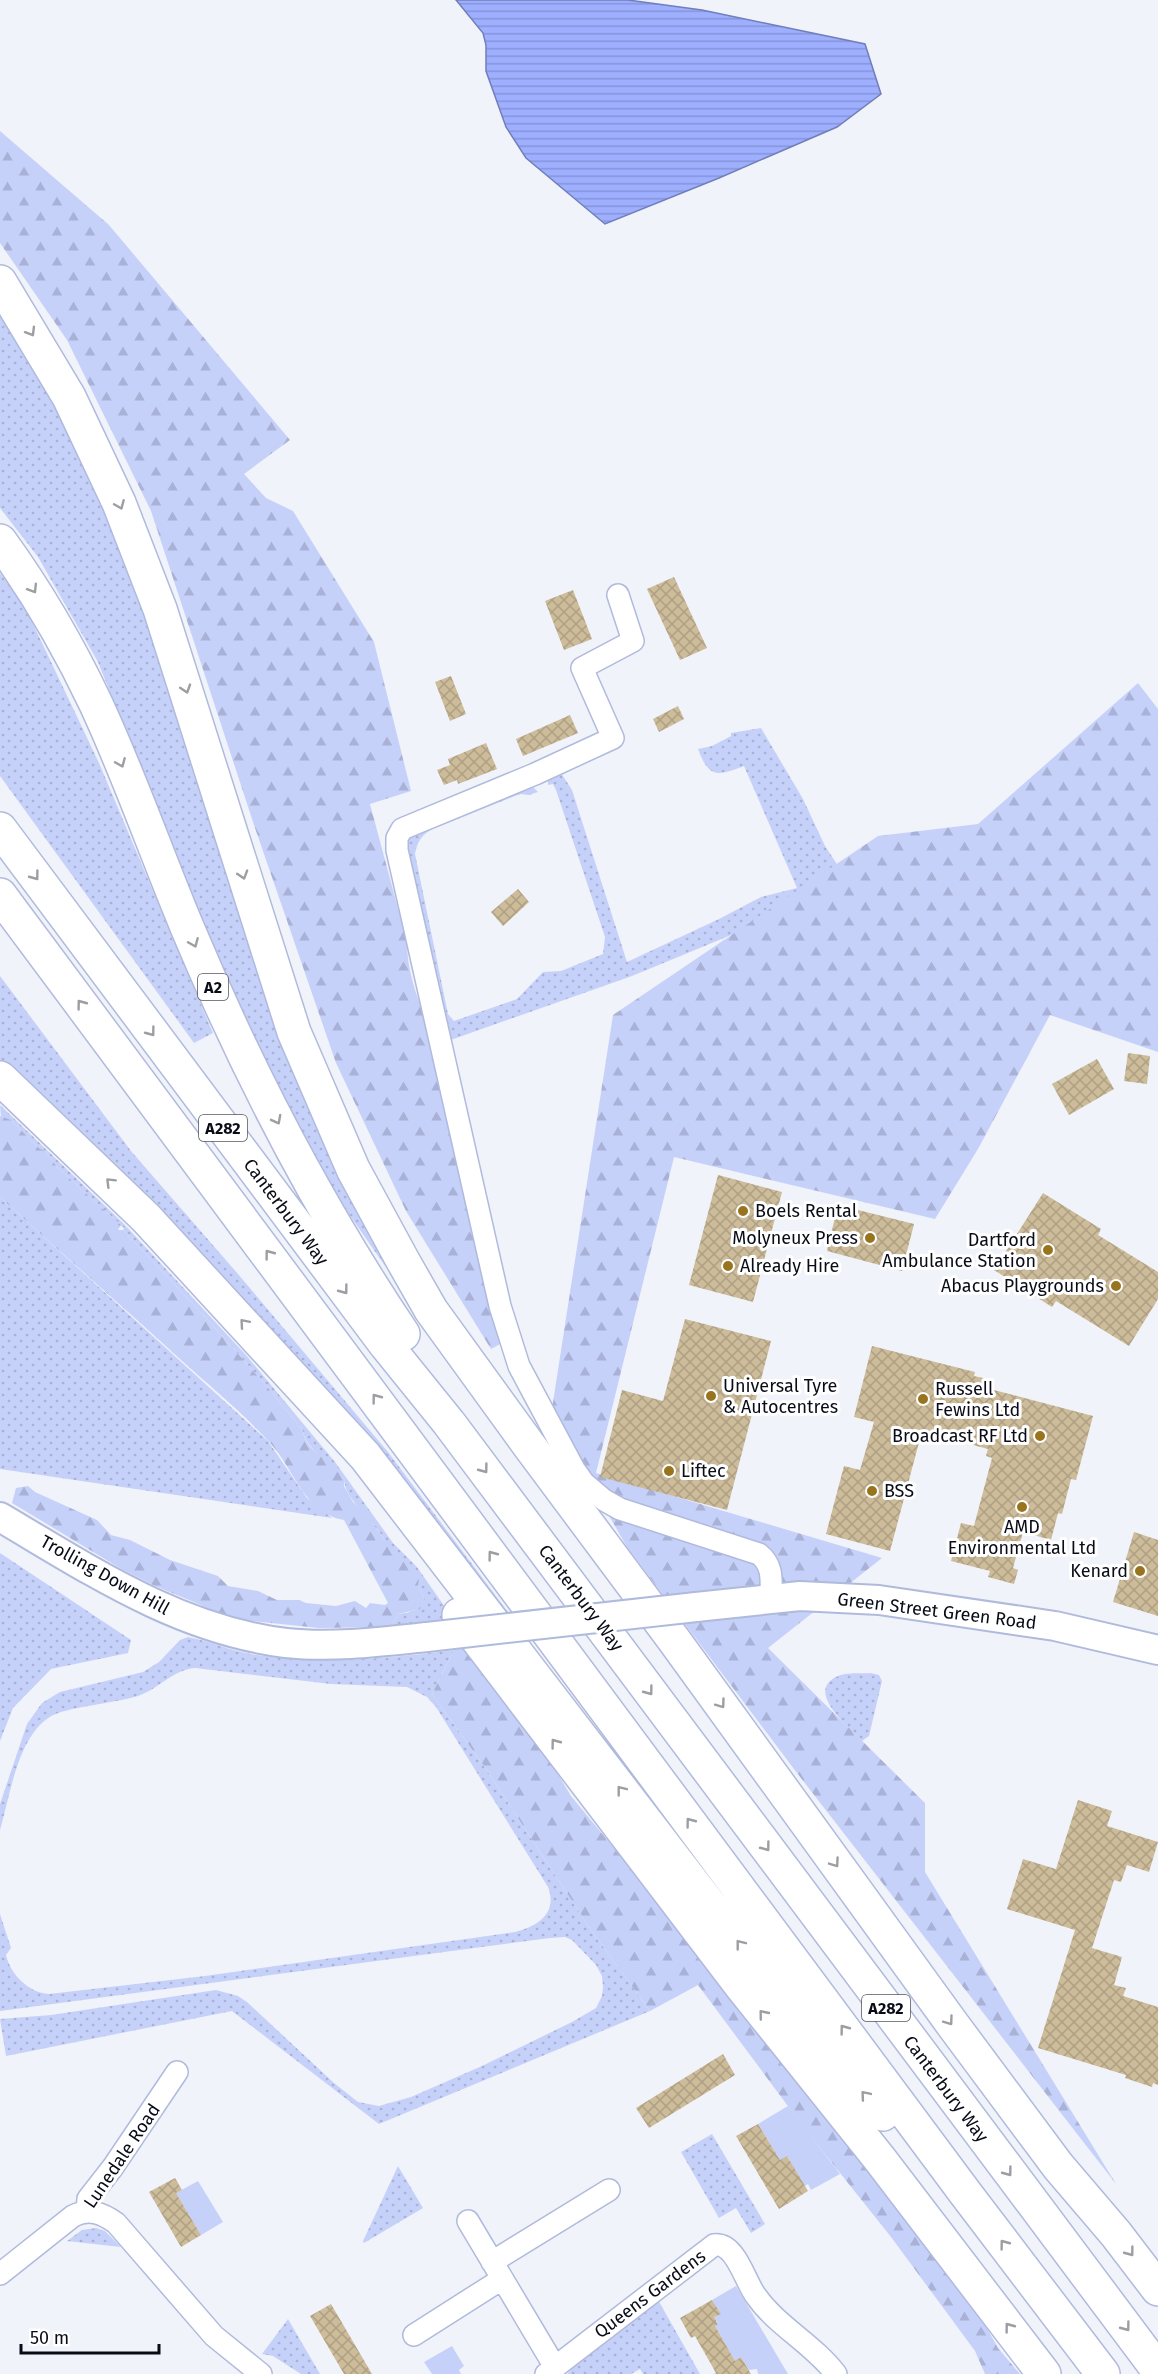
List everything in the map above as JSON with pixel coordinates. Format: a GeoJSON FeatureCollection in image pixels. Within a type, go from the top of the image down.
{"type":"FeatureCollection","features":[{"type":"Feature","properties":{"kind":"highway"},"geometry":{"type":"LineString","coordinates":[[0,282],[69,397],[119,502],[160,609],[294,1032],[353,1169],[431,1310],[722,1705],[940,2008],[1058,2166],[1116,2234],[1158,2289]]}},
{"type":"Feature","properties":{"kind":"highway","name":"A2"},"geometry":{"type":"LineString","coordinates":[[0,541],[43,605],[96,704],[191,936],[252,1071],[337,1230],[406,1339],[449,1423]]}},
{"type":"Feature","properties":{"kind":"highway","name":"Canterbury Way"},"geometry":{"type":"LineString","coordinates":[[0,829],[386,1346],[449,1423],[1158,2370]]}},
{"type":"Feature","properties":{"kind":"highway","name":"A282"},"geometry":{"type":"LineString","coordinates":[[5,905],[317,1319],[966,2194],[1103,2374]]}},
{"type":"Feature","properties":{"kind":"highway"},"geometry":{"type":"LineString","coordinates":[[0,1078],[146,1218],[364,1456],[776,1989],[877,2109],[966,2194]]}},
{"type":"Feature","properties":{"kind":"highway"},"geometry":{"type":"LineString","coordinates":[[282,1367],[396,1522],[487,1654],[742,1987],[879,2158],[1044,2374]]}},
{"type":"Feature","properties":{"kind":"main road","name":"Trolling Down Hill"},"geometry":{"type":"LineString","coordinates":[[0,1517],[145,1600],[174,1614],[228,1631],[284,1643],[320,1645],[426,1637]]}},
{"type":"Feature","properties":{"kind":"main road","name":"Green Street Green Road"},"geometry":{"type":"LineString","coordinates":[[426,1637],[800,1596],[879,1600],[957,1610],[1055,1626],[1158,1650]]}},
{"type":"Feature","properties":{"kind":"street"},"geometry":{"type":"LineString","coordinates":[[618,595],[633,641],[582,668],[613,738],[536,774],[402,829],[397,838],[397,850],[507,1334],[523,1375],[584,1483],[604,1500],[620,1509],[759,1554],[767,1560],[771,1569],[771,1599]]}},
{"type":"Feature","properties":{"kind":"street","name":"Lunedale Road"},"geometry":{"type":"LineString","coordinates":[[0,2274],[73,2216],[87,2211],[89,2198],[113,2168],[177,2072]]}},
{"type":"Feature","properties":{"kind":"street"},"geometry":{"type":"LineString","coordinates":[[414,2335],[497,2270],[609,2190]]}},
{"type":"Feature","properties":{"kind":"street"},"geometry":{"type":"LineString","coordinates":[[87,2211],[103,2215],[116,2223],[214,2336],[261,2374]]}},
{"type":"Feature","properties":{"kind":"street","name":"Queens Gardens"},"geometry":{"type":"LineString","coordinates":[[468,2221],[551,2370],[670,2278],[714,2245],[719,2244],[731,2251],[762,2304],[816,2351],[836,2374]]}},
{"type":"Feature","properties":{"kind":"green space"},"geometry":{"type":"Polygon","coordinates":[[[0,131],[109,225],[290,440],[244,474],[266,498],[293,511],[374,642],[411,791],[370,804],[407,942],[414,985],[430,1026],[502,1343],[491,1349],[406,1211],[336,1063],[254,825],[151,511],[67,340],[0,243],[0,131]]]}},
{"type":"Feature","properties":{"kind":"green space"},"geometry":{"type":"Polygon","coordinates":[[[0,308],[49,391],[101,497],[406,1296],[344,1207],[304,1138],[228,983],[98,662],[38,557],[0,508],[0,308]]]}},
{"type":"Feature","properties":{"kind":"green space"},"geometry":{"type":"Polygon","coordinates":[[[0,573],[25,607],[99,763],[213,1033],[194,1043],[0,776],[0,573]]]}},
{"type":"Feature","properties":{"kind":"green space"},"geometry":{"type":"Polygon","coordinates":[[[1138,683],[1158,709],[1158,1052],[1050,1015],[978,1149],[935,1219],[674,1157],[596,1473],[882,1558],[768,1648],[925,1803],[925,1872],[1116,2184],[797,1773],[627,1547],[551,1415],[613,1015],[878,836],[978,824],[1138,683]]]}},
{"type":"Feature","properties":{"kind":"green space"},"geometry":{"type":"Polygon","coordinates":[[[761,728],[803,799],[825,846],[846,878],[811,902],[632,976],[445,1042],[405,857],[408,834],[530,784],[538,792],[529,795],[520,794],[433,829],[423,836],[417,846],[415,854],[448,1014],[454,1021],[517,999],[543,972],[561,971],[603,954],[605,937],[556,790],[553,784],[548,785],[548,779],[561,773],[572,790],[627,962],[761,897],[797,888],[744,766],[727,772],[715,772],[706,766],[698,749],[712,746],[731,736],[731,733],[761,728]]]}},
{"type":"Feature","properties":{"kind":"green space"},"geometry":{"type":"Polygon","coordinates":[[[0,976],[131,1151],[388,1452],[508,1612],[496,1614],[124,1174],[0,1060],[0,976]]]}},
{"type":"Feature","properties":{"kind":"green space"},"geometry":{"type":"Polygon","coordinates":[[[0,1105],[124,1224],[246,1355],[335,1462],[393,1543],[417,1567],[454,1620],[391,1627],[398,1614],[417,1609],[424,1598],[418,1586],[390,1553],[380,1534],[350,1496],[345,1480],[314,1450],[303,1431],[238,1353],[123,1230],[124,1228],[57,1167],[45,1150],[40,1149],[11,1120],[1,1118],[0,1105]]]}},
{"type":"Feature","properties":{"kind":"green space"},"geometry":{"type":"Polygon","coordinates":[[[0,1116],[11,1120],[40,1149],[45,1150],[57,1167],[121,1225],[118,1230],[123,1230],[238,1353],[303,1431],[309,1445],[333,1465],[345,1480],[344,1486],[353,1502],[365,1513],[389,1546],[393,1556],[399,1553],[419,1577],[418,1586],[424,1598],[420,1609],[398,1614],[391,1627],[319,1628],[221,1618],[201,1605],[123,1570],[12,1503],[16,1488],[28,1486],[35,1492],[97,1520],[111,1535],[130,1540],[170,1560],[218,1576],[228,1586],[258,1591],[277,1600],[299,1600],[306,1603],[336,1606],[355,1601],[366,1608],[370,1603],[385,1605],[388,1603],[344,1520],[331,1516],[310,1500],[271,1444],[250,1422],[0,1197],[0,1116]]]}},
{"type":"Feature","properties":{"kind":"green space"},"geometry":{"type":"Polygon","coordinates":[[[0,1197],[268,1441],[307,1498],[332,1518],[0,1469],[0,1197]]]}},
{"type":"Feature","properties":{"kind":"green space"},"geometry":{"type":"Polygon","coordinates":[[[0,1553],[131,1640],[128,1653],[51,1669],[13,1708],[0,1741],[0,1553]]]}},
{"type":"Feature","properties":{"kind":"green space"},"geometry":{"type":"Polygon","coordinates":[[[188,1637],[251,1654],[301,1659],[352,1660],[454,1650],[432,1694],[484,1766],[591,1930],[650,2011],[379,2124],[232,2011],[6,2056],[0,2019],[51,2015],[216,1990],[238,1996],[247,2002],[334,2083],[358,2102],[379,2106],[411,2097],[482,2066],[572,2022],[596,2008],[602,1996],[602,1976],[596,1965],[572,1940],[565,1937],[0,2011],[0,1914],[11,1948],[6,1955],[12,1969],[28,1986],[49,1994],[205,1976],[515,1932],[538,1922],[548,1911],[550,1896],[548,1887],[436,1707],[427,1697],[407,1687],[331,1684],[195,1668],[179,1672],[138,1696],[61,1712],[47,1719],[35,1730],[26,1745],[13,1780],[0,1830],[0,1804],[27,1724],[42,1703],[60,1692],[143,1672],[159,1662],[180,1640],[188,1637]]]}},
{"type":"Feature","properties":{"kind":"green space"},"geometry":{"type":"Polygon","coordinates":[[[468,1648],[543,1749],[571,1796],[623,1859],[728,1976],[974,2305],[998,2348],[1020,2374],[985,2374],[975,2351],[891,2237],[805,2129],[698,1985],[650,2011],[591,1930],[484,1766],[432,1694],[454,1650],[468,1648]]]}},
{"type":"Feature","properties":{"kind":"green space"},"geometry":{"type":"Polygon","coordinates":[[[871,1673],[879,1675],[882,1681],[869,1736],[862,1741],[833,1711],[825,1693],[827,1685],[838,1676],[871,1673]]]}},
{"type":"Feature","properties":{"kind":"green space"},"geometry":{"type":"Polygon","coordinates":[[[788,2106],[840,2174],[811,2190],[808,2184],[803,2187],[788,2157],[780,2160],[758,2124],[788,2106]]]}},
{"type":"Feature","properties":{"kind":"green space"},"geometry":{"type":"Polygon","coordinates":[[[712,2134],[765,2224],[751,2233],[736,2208],[719,2218],[681,2152],[712,2134]]]}},
{"type":"Feature","properties":{"kind":"green space"},"geometry":{"type":"Polygon","coordinates":[[[398,2166],[423,2208],[364,2243],[363,2241],[398,2166]]]}},
{"type":"Feature","properties":{"kind":"green space"},"geometry":{"type":"Polygon","coordinates":[[[198,2181],[223,2222],[201,2235],[176,2193],[198,2181]]]}},
{"type":"Feature","properties":{"kind":"green space"},"geometry":{"type":"Polygon","coordinates":[[[96,2228],[105,2231],[121,2247],[67,2241],[82,2230],[96,2228]]]}},
{"type":"Feature","properties":{"kind":"green space"},"geometry":{"type":"Polygon","coordinates":[[[736,2286],[788,2374],[758,2374],[757,2369],[749,2370],[741,2357],[735,2361],[715,2326],[718,2323],[714,2317],[720,2313],[712,2300],[736,2286]]]}},
{"type":"Feature","properties":{"kind":"green space"},"geometry":{"type":"Polygon","coordinates":[[[653,2291],[700,2374],[643,2374],[640,2369],[631,2374],[567,2374],[610,2325],[653,2291]]]}},
{"type":"Feature","properties":{"kind":"green space"},"geometry":{"type":"Polygon","coordinates":[[[288,2319],[320,2374],[301,2374],[273,2356],[262,2354],[288,2319]]]}},
{"type":"Feature","properties":{"kind":"green space"},"geometry":{"type":"Polygon","coordinates":[[[452,2346],[464,2366],[459,2370],[461,2374],[432,2374],[424,2362],[452,2346]]]}},
{"type":"Feature","properties":{"kind":"water"},"geometry":{"type":"Polygon","coordinates":[[[456,0],[628,0],[702,10],[865,44],[881,94],[837,127],[605,224],[526,158],[506,127],[486,71],[486,45],[483,33],[456,0]]]}},
{"type":"Feature","properties":{"kind":"building"},"geometry":{"type":"Polygon","coordinates":[[[674,577],[707,648],[680,660],[647,589],[674,577]]]}},
{"type":"Feature","properties":{"kind":"building"},"geometry":{"type":"Polygon","coordinates":[[[573,590],[592,639],[564,650],[545,601],[573,590]]]}},
{"type":"Feature","properties":{"kind":"building"},"geometry":{"type":"Polygon","coordinates":[[[451,676],[466,714],[450,721],[435,682],[451,676]]]}},
{"type":"Feature","properties":{"kind":"building"},"geometry":{"type":"Polygon","coordinates":[[[678,706],[684,719],[659,732],[653,719],[678,706]]]}},
{"type":"Feature","properties":{"kind":"building"},"geometry":{"type":"Polygon","coordinates":[[[570,715],[578,733],[523,756],[516,739],[570,715]]]}},
{"type":"Feature","properties":{"kind":"building"},"geometry":{"type":"Polygon","coordinates":[[[486,743],[497,769],[458,784],[457,780],[444,785],[437,770],[450,765],[448,759],[486,743]]]}},
{"type":"Feature","properties":{"kind":"building"},"geometry":{"type":"Polygon","coordinates":[[[518,889],[529,902],[503,926],[491,912],[518,889]]]}},
{"type":"Feature","properties":{"kind":"building"},"geometry":{"type":"Polygon","coordinates":[[[1128,1053],[1150,1056],[1147,1084],[1124,1081],[1128,1053]]]}},
{"type":"Feature","properties":{"kind":"building"},"geometry":{"type":"Polygon","coordinates":[[[1097,1059],[1114,1089],[1069,1115],[1052,1084],[1097,1059]]]}},
{"type":"Feature","properties":{"kind":"building"},"geometry":{"type":"Polygon","coordinates":[[[718,1175],[782,1192],[753,1302],[689,1285],[718,1175]]]}},
{"type":"Feature","properties":{"kind":"building"},"geometry":{"type":"Polygon","coordinates":[[[1043,1193],[1101,1229],[1098,1235],[1158,1272],[1158,1299],[1129,1346],[1056,1301],[1052,1307],[994,1270],[1043,1193]]]}},
{"type":"Feature","properties":{"kind":"building","name":"Molyneux Press"},"geometry":{"type":"Polygon","coordinates":[[[838,1205],[914,1224],[902,1271],[827,1251],[838,1205]]]}},
{"type":"Feature","properties":{"kind":"building","name":"Universal Tyre & Autocentres"},"geometry":{"type":"Polygon","coordinates":[[[685,1319],[771,1341],[727,1510],[600,1477],[622,1390],[663,1401],[685,1319]]]}},
{"type":"Feature","properties":{"kind":"building"},"geometry":{"type":"Polygon","coordinates":[[[872,1346],[975,1372],[974,1376],[992,1380],[990,1389],[1093,1416],[1076,1480],[1071,1479],[1062,1514],[1058,1513],[1051,1540],[1023,1532],[1013,1568],[1018,1570],[1014,1584],[988,1577],[990,1571],[951,1561],[961,1523],[974,1526],[992,1458],[986,1456],[988,1449],[958,1441],[957,1444],[921,1435],[890,1551],[826,1534],[844,1466],[860,1470],[874,1422],[854,1417],[872,1346]]]}},
{"type":"Feature","properties":{"kind":"building","name":"Kenard"},"geometry":{"type":"Polygon","coordinates":[[[1134,1532],[1158,1540],[1158,1616],[1113,1602],[1134,1532]]]}},
{"type":"Feature","properties":{"kind":"building"},"geometry":{"type":"Polygon","coordinates":[[[1078,1800],[1112,1811],[1107,1826],[1158,1842],[1149,1872],[1127,1865],[1121,1882],[1114,1880],[1092,1948],[1122,1957],[1114,1985],[1126,1988],[1123,1996],[1158,2007],[1158,2085],[1153,2083],[1152,2087],[1125,2078],[1126,2075],[1038,2048],[1075,1930],[1007,1909],[1023,1859],[1056,1869],[1078,1800]]]}},
{"type":"Feature","properties":{"kind":"building"},"geometry":{"type":"Polygon","coordinates":[[[723,2054],[735,2075],[649,2128],[636,2108],[723,2054]]]}},
{"type":"Feature","properties":{"kind":"building"},"geometry":{"type":"Polygon","coordinates":[[[758,2124],[780,2160],[787,2156],[808,2191],[779,2209],[736,2136],[758,2124]]]}},
{"type":"Feature","properties":{"kind":"building"},"geometry":{"type":"Polygon","coordinates":[[[175,2178],[182,2190],[176,2193],[201,2235],[181,2247],[149,2192],[175,2178]]]}},
{"type":"Feature","properties":{"kind":"building"},"geometry":{"type":"Polygon","coordinates":[[[712,2300],[721,2314],[714,2317],[718,2324],[715,2326],[735,2361],[741,2357],[751,2374],[714,2374],[716,2373],[695,2336],[691,2338],[680,2318],[712,2300]]]}},
{"type":"Feature","properties":{"kind":"building"},"geometry":{"type":"Polygon","coordinates":[[[331,2304],[372,2374],[344,2374],[310,2316],[331,2304]]]}},
{"type":"Feature","properties":{"kind":"place","name":"Boels Rental"},"geometry":{"type":"Point","coordinates":[743,1211]}},
{"type":"Feature","properties":{"kind":"place","name":"Molyneux Press"},"geometry":{"type":"Point","coordinates":[870,1238]}},
{"type":"Feature","properties":{"kind":"place","name":"Dartford Ambulance Station"},"geometry":{"type":"Point","coordinates":[1048,1250]}},
{"type":"Feature","properties":{"kind":"place","name":"Already Hire"},"geometry":{"type":"Point","coordinates":[728,1266]}},
{"type":"Feature","properties":{"kind":"place","name":"Abacus Playgrounds"},"geometry":{"type":"Point","coordinates":[1116,1286]}},
{"type":"Feature","properties":{"kind":"place","name":"Universal Tyre & Autocentres"},"geometry":{"type":"Point","coordinates":[711,1396]}},
{"type":"Feature","properties":{"kind":"place","name":"Russell Fewins Ltd"},"geometry":{"type":"Point","coordinates":[923,1399]}},
{"type":"Feature","properties":{"kind":"place","name":"Broadcast RF Ltd"},"geometry":{"type":"Point","coordinates":[1040,1436]}},
{"type":"Feature","properties":{"kind":"place","name":"Liftec"},"geometry":{"type":"Point","coordinates":[669,1471]}},
{"type":"Feature","properties":{"kind":"place","name":"BSS"},"geometry":{"type":"Point","coordinates":[872,1491]}},
{"type":"Feature","properties":{"kind":"place","name":"AMD Environmental Ltd"},"geometry":{"type":"Point","coordinates":[1022,1507]}},
{"type":"Feature","properties":{"kind":"place","name":"Kenard"},"geometry":{"type":"Point","coordinates":[1140,1571]}}]}
